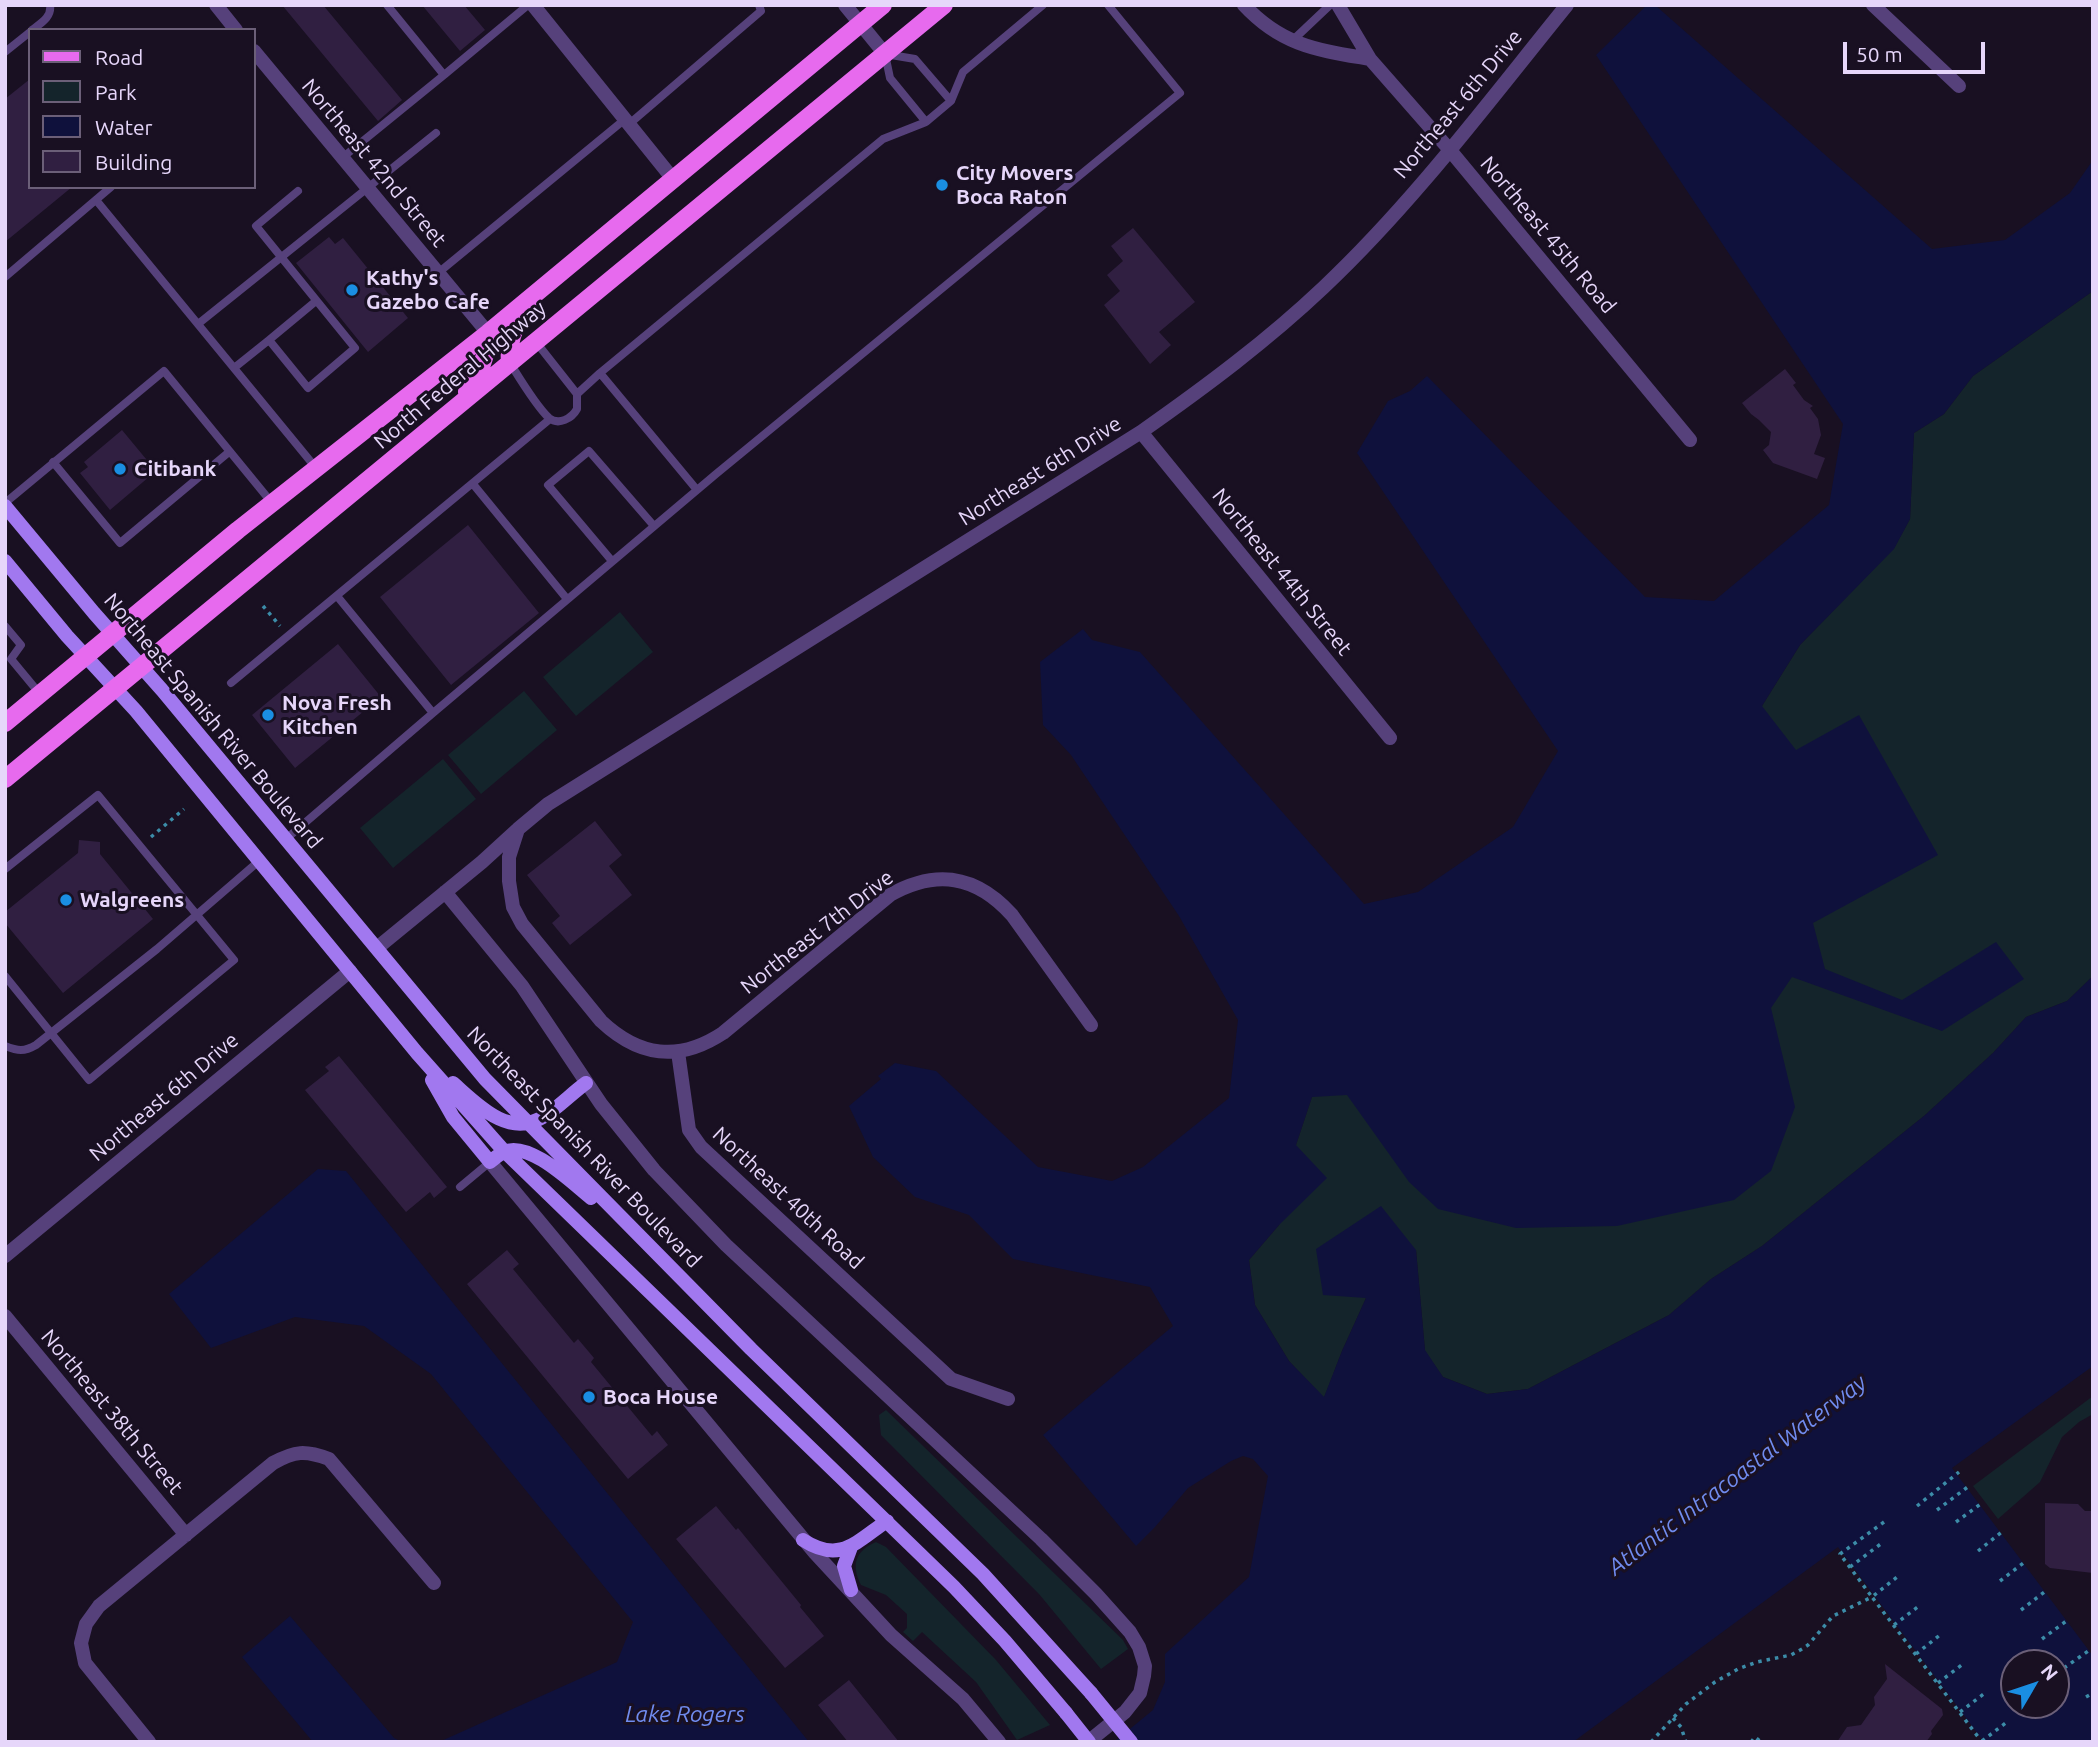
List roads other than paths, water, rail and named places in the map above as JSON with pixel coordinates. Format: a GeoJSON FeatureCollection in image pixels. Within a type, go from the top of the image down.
{"type":"FeatureCollection","features":[{"type":"Feature","properties":{"kind":"main road","name":"North Federal Highway"},"geometry":{"type":"LineString","coordinates":[[5,723],[272,503],[488,334],[884,5]]}},
{"type":"Feature","properties":{"kind":"main road","name":"North Federal Highway"},"geometry":{"type":"LineString","coordinates":[[5,779],[944,5]]}},
{"type":"Feature","properties":{"kind":"main road"},"geometry":{"type":"LineString","coordinates":[[510,363],[510,342],[514,328],[540,290]]}},
{"type":"Feature","properties":{"kind":"main road"},"geometry":{"type":"LineString","coordinates":[[457,407],[478,375],[487,354],[488,334]]}},
{"type":"Feature","properties":{"kind":"main road","name":"Northeast Spanish River Boulevard"},"geometry":{"type":"LineString","coordinates":[[5,504],[485,1079],[751,1349],[983,1574],[1091,1693],[1131,1742]]}},
{"type":"Feature","properties":{"kind":"main road","name":"Northeast Spanish River Boulevard"},"geometry":{"type":"LineString","coordinates":[[5,561],[115,688],[417,1053],[504,1151],[980,1614],[1089,1742]]}},
{"type":"Feature","properties":{"kind":"main road"},"geometry":{"type":"LineString","coordinates":[[417,1053],[495,1118],[517,1124],[527,1124],[545,1116],[586,1083]]}},
{"type":"Feature","properties":{"kind":"main road"},"geometry":{"type":"LineString","coordinates":[[417,1053],[453,1117],[490,1162],[504,1151],[516,1150],[537,1157],[645,1240]]}},
{"type":"Feature","properties":{"kind":"main road"},"geometry":{"type":"LineString","coordinates":[[803,1540],[829,1552],[851,1546],[887,1521]]}},
{"type":"Feature","properties":{"kind":"main road"},"geometry":{"type":"LineString","coordinates":[[851,1546],[845,1566],[851,1590]]}},
{"type":"Feature","properties":{"kind":"street"},"geometry":{"type":"LineString","coordinates":[[216,5],[234,28]]}},
{"type":"Feature","properties":{"kind":"street"},"geometry":{"type":"LineString","coordinates":[[530,5],[673,179]]}},
{"type":"Feature","properties":{"kind":"street"},"geometry":{"type":"LineString","coordinates":[[845,5],[885,54]]}},
{"type":"Feature","properties":{"kind":"street"},"geometry":{"type":"LineString","coordinates":[[1244,5],[1267,28],[1315,50],[1370,59]]}},
{"type":"Feature","properties":{"kind":"street","name":"Northeast 45th Road"},"geometry":{"type":"LineString","coordinates":[[1338,5],[1370,59],[1449,149],[1690,440]]}},
{"type":"Feature","properties":{"kind":"street","name":"Northeast 6th Drive"},"geometry":{"type":"LineString","coordinates":[[377,948],[548,804],[1141,432],[1220,376],[1269,337],[1325,286],[1377,233],[1567,5]]}},
{"type":"Feature","properties":{"kind":"street"},"geometry":{"type":"LineString","coordinates":[[1873,5],[1959,86]]}},
{"type":"Feature","properties":{"kind":"street","name":"Northeast 42nd Street"},"geometry":{"type":"LineString","coordinates":[[256,60],[368,188],[488,334]]}},
{"type":"Feature","properties":{"kind":"street","name":"Northeast 44th Street"},"geometry":{"type":"LineString","coordinates":[[1141,432],[1390,738]]}},
{"type":"Feature","properties":{"kind":"street"},"geometry":{"type":"LineString","coordinates":[[519,829],[509,857],[509,881],[513,907],[522,924],[615,1035],[632,1045],[651,1051],[678,1052]]}},
{"type":"Feature","properties":{"kind":"street","name":"Northeast 7th Drive"},"geometry":{"type":"LineString","coordinates":[[678,1052],[708,1043],[723,1033],[890,895],[925,880],[945,878],[965,881],[999,900],[1091,1025]]}},
{"type":"Feature","properties":{"kind":"street","name":"Northeast Spanish River Boulevard"},"geometry":{"type":"LineString","coordinates":[[445,892],[522,986],[586,1083],[633,1145],[699,1218],[1041,1539],[1130,1632],[1139,1647],[1144,1666],[1140,1693],[1125,1712],[1089,1742]]}},
{"type":"Feature","properties":{"kind":"street","name":"Northeast 6th Drive"},"geometry":{"type":"LineString","coordinates":[[5,1256],[349,971]]}},
{"type":"Feature","properties":{"kind":"street","name":"Northeast 40th Road"},"geometry":{"type":"LineString","coordinates":[[678,1052],[690,1130],[701,1147],[951,1379],[1008,1399]]}},
{"type":"Feature","properties":{"kind":"street"},"geometry":{"type":"LineString","coordinates":[[490,1162],[803,1540],[891,1635],[962,1699],[999,1742]]}},
{"type":"Feature","properties":{"kind":"street","name":"Northeast 38th Street"},"geometry":{"type":"LineString","coordinates":[[5,1316],[186,1535]]}},
{"type":"Feature","properties":{"kind":"street"},"geometry":{"type":"LineString","coordinates":[[149,1742],[85,1662],[81,1643],[86,1624],[99,1606],[273,1463],[289,1454],[310,1452],[329,1460],[434,1583]]}},
{"type":"Feature","properties":{"kind":"lane"},"geometry":{"type":"LineString","coordinates":[[35,28],[47,18],[51,11],[50,5]]}},
{"type":"Feature","properties":{"kind":"lane"},"geometry":{"type":"LineString","coordinates":[[387,5],[443,75]]}},
{"type":"Feature","properties":{"kind":"lane"},"geometry":{"type":"LineString","coordinates":[[342,158],[530,5]]}},
{"type":"Feature","properties":{"kind":"lane"},"geometry":{"type":"LineString","coordinates":[[438,273],[761,11],[759,5]]}},
{"type":"Feature","properties":{"kind":"lane"},"geometry":{"type":"LineString","coordinates":[[578,394],[883,139],[926,122],[951,101],[963,72],[1043,5]]}},
{"type":"Feature","properties":{"kind":"lane"},"geometry":{"type":"LineString","coordinates":[[286,839],[697,490],[1180,93],[1108,5]]}},
{"type":"Feature","properties":{"kind":"lane"},"geometry":{"type":"LineString","coordinates":[[1293,40],[1330,5]]}},
{"type":"Feature","properties":{"kind":"lane"},"geometry":{"type":"LineString","coordinates":[[5,52],[28,33]]}},
{"type":"Feature","properties":{"kind":"lane"},"geometry":{"type":"LineString","coordinates":[[926,122],[890,78],[885,54],[915,59],[951,101]]}},
{"type":"Feature","properties":{"kind":"lane"},"geometry":{"type":"LineString","coordinates":[[198,324],[436,134]]}},
{"type":"Feature","properties":{"kind":"lane"},"geometry":{"type":"LineString","coordinates":[[5,277],[109,189]]}},
{"type":"Feature","properties":{"kind":"lane"},"geometry":{"type":"LineString","coordinates":[[269,340],[308,388],[355,348],[256,226],[298,191]]}},
{"type":"Feature","properties":{"kind":"lane"},"geometry":{"type":"LineString","coordinates":[[96,200],[316,468]]}},
{"type":"Feature","properties":{"kind":"lane"},"geometry":{"type":"LineString","coordinates":[[234,368],[316,300]]}},
{"type":"Feature","properties":{"kind":"lane"},"geometry":{"type":"LineString","coordinates":[[510,363],[550,419],[563,421],[574,415],[579,402],[578,394],[536,342]]}},
{"type":"Feature","properties":{"kind":"lane"},"geometry":{"type":"LineString","coordinates":[[5,504],[164,371],[272,503]]}},
{"type":"Feature","properties":{"kind":"lane"},"geometry":{"type":"LineString","coordinates":[[600,373],[697,490]]}},
{"type":"Feature","properties":{"kind":"lane"},"geometry":{"type":"LineString","coordinates":[[231,683],[550,419]]}},
{"type":"Feature","properties":{"kind":"lane"},"geometry":{"type":"LineString","coordinates":[[612,561],[548,485],[579,459],[589,451],[654,526]]}},
{"type":"Feature","properties":{"kind":"lane"},"geometry":{"type":"LineString","coordinates":[[53,462],[120,543],[229,452]]}},
{"type":"Feature","properties":{"kind":"lane"},"geometry":{"type":"LineString","coordinates":[[473,484],[567,599]]}},
{"type":"Feature","properties":{"kind":"lane"},"geometry":{"type":"LineString","coordinates":[[337,596],[433,713]]}},
{"type":"Feature","properties":{"kind":"lane"},"geometry":{"type":"LineString","coordinates":[[5,626],[21,645],[11,659],[40,694]]}},
{"type":"Feature","properties":{"kind":"lane"},"geometry":{"type":"LineString","coordinates":[[5,869],[98,795],[234,960],[89,1080],[5,976]]}},
{"type":"Feature","properties":{"kind":"lane"},"geometry":{"type":"LineString","coordinates":[[5,1046],[19,1051],[29,1049],[52,1033],[259,861]]}},
{"type":"Feature","properties":{"kind":"lane"},"geometry":{"type":"LineString","coordinates":[[460,1187],[490,1162]]}},
{"type":"Feature","properties":{"kind":"water","name":"Atlantic Intracoastal Waterway"},"geometry":{"type":"Polygon","coordinates":[[[1647,5],[1655,5],[1932,249],[2005,240],[2070,193],[2093,160],[2093,291],[1973,376],[1944,414],[1914,433],[1910,519],[1894,549],[1800,645],[1762,706],[1796,750],[1859,715],[1938,855],[1813,923],[1825,969],[1902,1000],[1996,942],[2024,979],[1942,1031],[1792,977],[1771,1008],[1795,1107],[1771,1171],[1734,1200],[1617,1226],[1516,1228],[1438,1209],[1409,1182],[1347,1095],[1312,1097],[1296,1145],[1327,1178],[1279,1225],[1249,1260],[1255,1305],[1289,1361],[1324,1397],[1366,1298],[1323,1295],[1316,1249],[1381,1206],[1416,1250],[1425,1350],[1443,1377],[1487,1394],[1528,1389],[1669,1315],[1711,1279],[1762,1246],[1924,1116],[1993,1053],[2026,1017],[2067,1001],[2093,976],[2093,1366],[1952,1468],[2093,1656],[2093,1742],[1984,1742],[1838,1547],[1573,1742],[1114,1742],[1153,1710],[1165,1682],[1165,1654],[1249,1577],[1268,1476],[1253,1459],[1243,1456],[1231,1461],[1188,1488],[1136,1546],[1043,1435],[1173,1326],[1150,1287],[1013,1259],[969,1215],[915,1197],[873,1157],[849,1106],[881,1079],[878,1076],[895,1063],[936,1071],[1038,1167],[1112,1181],[1143,1167],[1229,1098],[1238,1020],[1179,916],[1071,755],[1043,725],[1040,662],[1083,629],[1092,640],[1140,652],[1364,904],[1418,892],[1513,827],[1558,751],[1357,453],[1388,401],[1410,391],[1427,376],[1645,597],[1714,601],[1829,505],[1843,424],[1596,55],[1647,5]]]}},
{"type":"Feature","properties":{"kind":"water","name":"Lake Rogers"},"geometry":{"type":"Polygon","coordinates":[[[318,1169],[346,1171],[809,1742],[439,1742],[617,1662],[633,1622],[431,1374],[364,1326],[295,1317],[211,1348],[169,1294],[318,1169]]]}},
{"type":"Feature","properties":{"kind":"water"},"geometry":{"type":"Polygon","coordinates":[[[290,1616],[394,1738],[402,1742],[313,1742],[242,1657],[290,1616]]]}},
{"type":"Feature","properties":{"kind":"place","name":"City Movers Boca Raton"},"geometry":{"type":"Point","coordinates":[942,185]}},
{"type":"Feature","properties":{"kind":"place","name":"Kathy's Gazebo Cafe"},"geometry":{"type":"Point","coordinates":[352,290]}},
{"type":"Feature","properties":{"kind":"place","name":"Citibank"},"geometry":{"type":"Point","coordinates":[120,469]}},
{"type":"Feature","properties":{"kind":"place","name":"Nova Fresh Kitchen"},"geometry":{"type":"Point","coordinates":[268,715]}},
{"type":"Feature","properties":{"kind":"place","name":"Walgreens"},"geometry":{"type":"Point","coordinates":[66,900]}},
{"type":"Feature","properties":{"kind":"place","name":"Boca House"},"geometry":{"type":"Point","coordinates":[589,1397]}}]}
